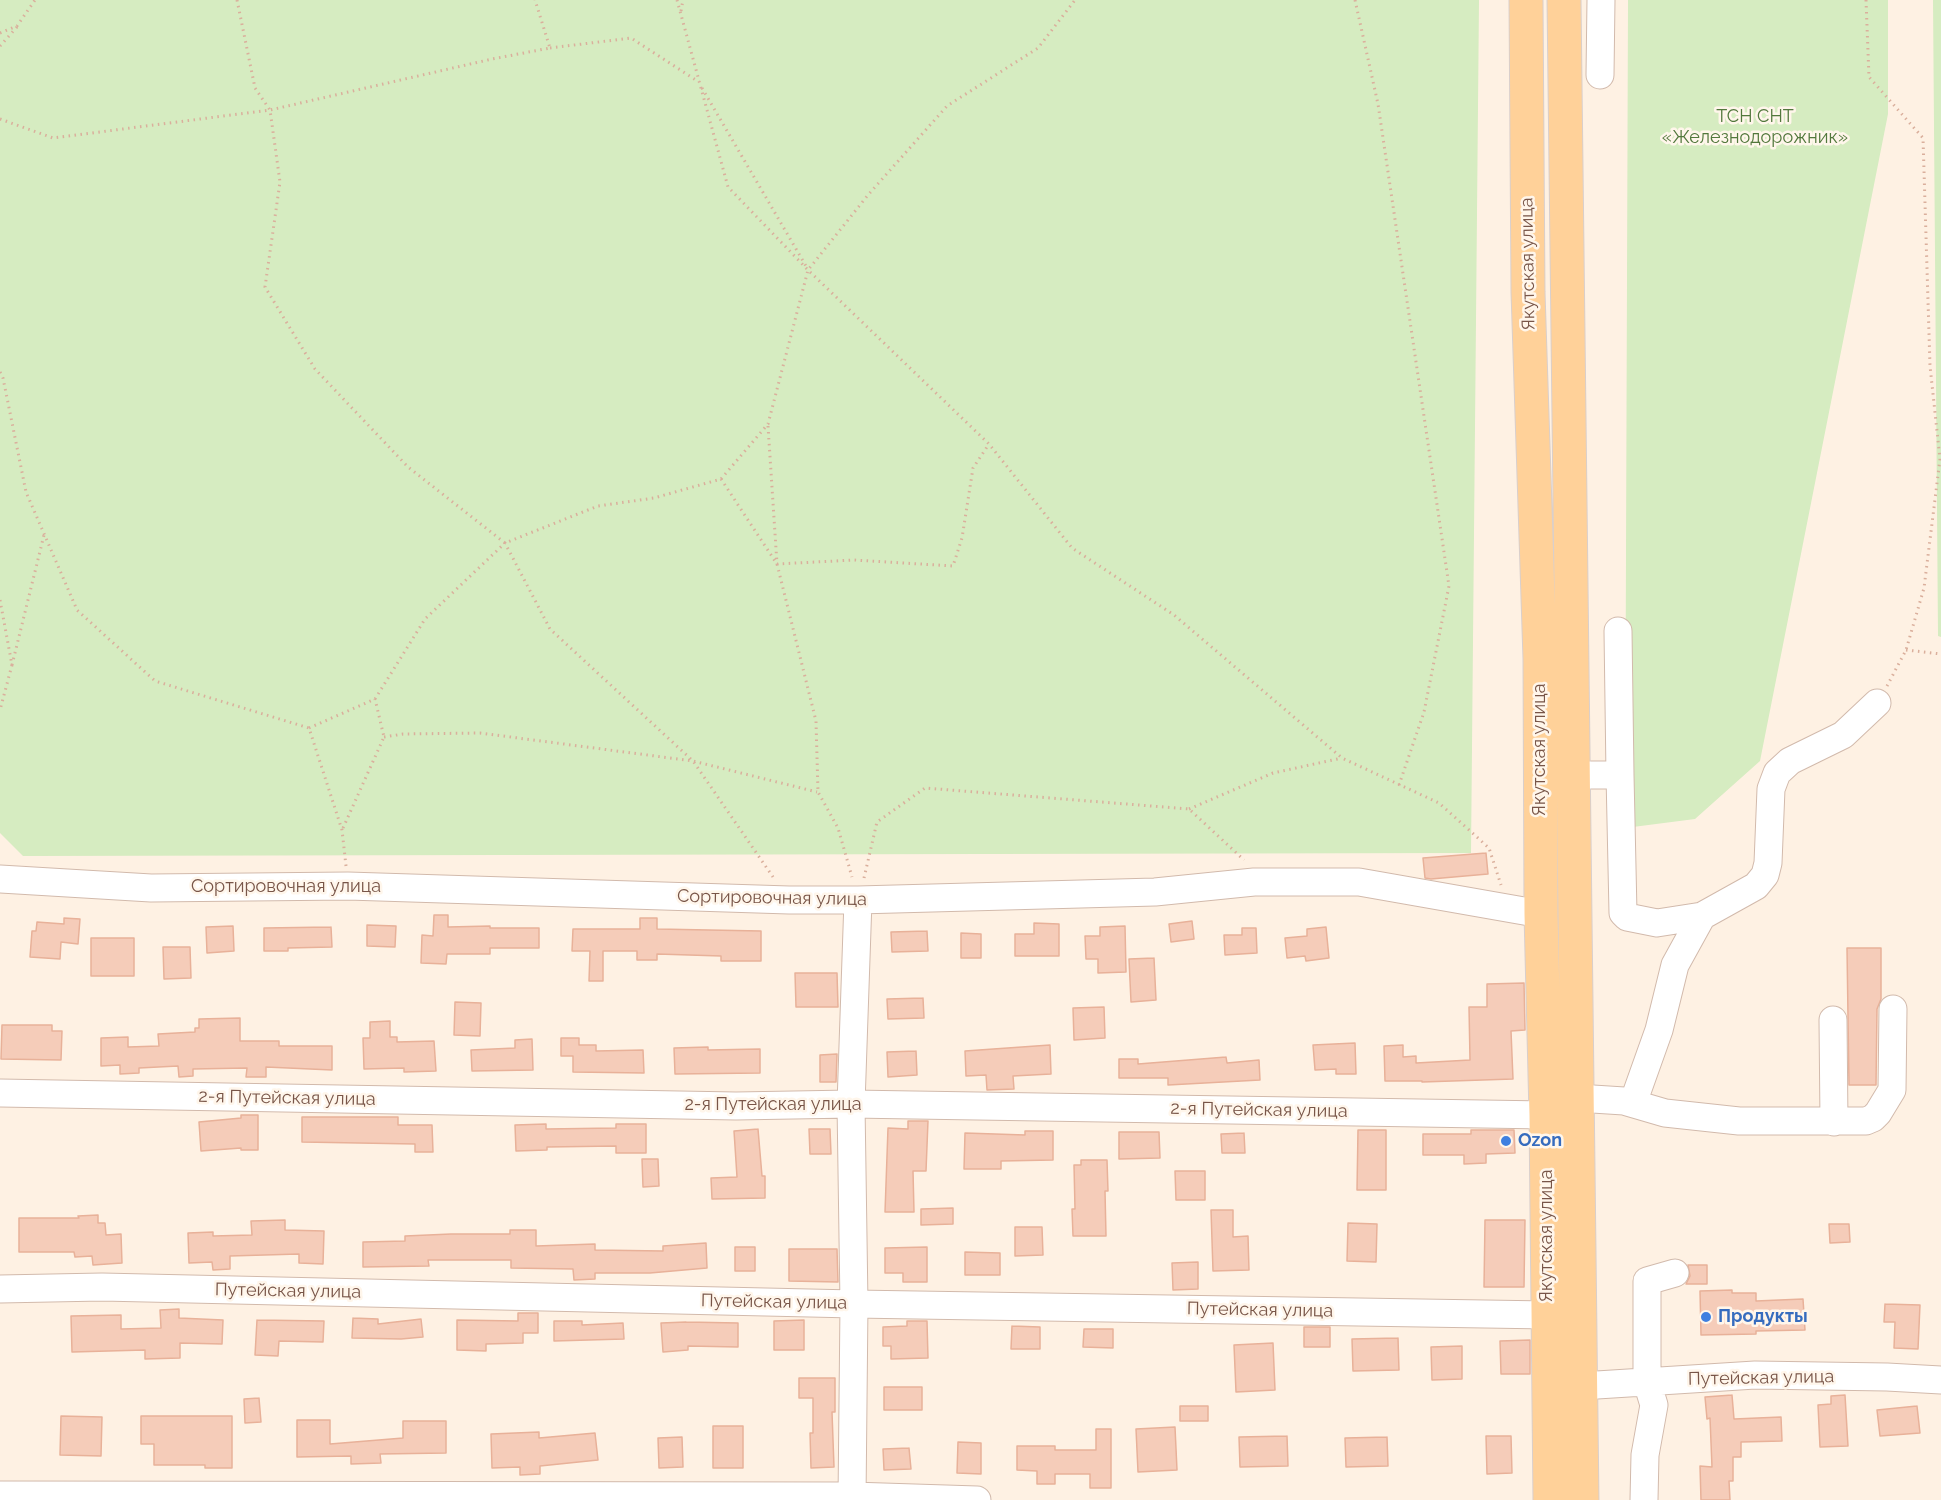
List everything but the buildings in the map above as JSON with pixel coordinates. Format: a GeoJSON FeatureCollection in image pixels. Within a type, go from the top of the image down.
{"type":"FeatureCollection","features":[{"type":"Feature","properties":{"kind":"main road","name":"Якутская улица"},"geometry":{"type":"LineString","coordinates":[[1526,0],[1528,292],[1540,658],[1531,912],[1546,1115],[1550,1500]]}},
{"type":"Feature","properties":{"kind":"main road","name":"Якутская улица"},"geometry":{"type":"LineString","coordinates":[[1564,0],[1582,1500]]}},
{"type":"Feature","properties":{"kind":"street"},"geometry":{"type":"LineString","coordinates":[[1564,75],[1611,75],[1601,0]]}},
{"type":"Feature","properties":{"kind":"street"},"geometry":{"type":"LineString","coordinates":[[1618,631],[1622,905],[1623,913],[1627,917],[1657,923],[1702,916],[1756,886],[1765,875],[1768,863],[1771,789],[1777,773],[1790,761],[1843,735],[1878,703]]}},
{"type":"Feature","properties":{"kind":"street"},"geometry":{"type":"LineString","coordinates":[[1573,775],[1620,775]]}},
{"type":"Feature","properties":{"kind":"street","name":"Сортировочная улица"},"geometry":{"type":"LineString","coordinates":[[0,879],[151,888],[348,886],[789,900],[1155,892],[1254,882],[1359,882],[1531,912]]}},
{"type":"Feature","properties":{"kind":"street"},"geometry":{"type":"LineString","coordinates":[[852,1498],[854,1304],[851,1104],[858,900]]}},
{"type":"Feature","properties":{"kind":"street"},"geometry":{"type":"LineString","coordinates":[[1633,1103],[1659,1030],[1675,965],[1702,916]]}},
{"type":"Feature","properties":{"kind":"street"},"geometry":{"type":"LineString","coordinates":[[1640,920],[1659,939],[1675,965]]}},
{"type":"Feature","properties":{"kind":"street"},"geometry":{"type":"LineString","coordinates":[[1577,1098],[1633,1103],[1665,1113],[1739,1121],[1858,1122],[1873,1118],[1887,1101],[1892,1090],[1893,1009]]}},
{"type":"Feature","properties":{"kind":"street"},"geometry":{"type":"LineString","coordinates":[[1833,1020],[1834,1122]]}},
{"type":"Feature","properties":{"kind":"street","name":"2-я Путейская улица"},"geometry":{"type":"LineString","coordinates":[[0,1093],[713,1105],[851,1104],[1546,1115]]}},
{"type":"Feature","properties":{"kind":"street"},"geometry":{"type":"LineString","coordinates":[[1644,1500],[1645,1455],[1654,1406],[1647,1382],[1647,1281],[1675,1273]]}},
{"type":"Feature","properties":{"kind":"street","name":"Путейская улица"},"geometry":{"type":"LineString","coordinates":[[0,1289],[102,1287],[854,1304],[1548,1315]]}},
{"type":"Feature","properties":{"kind":"street","name":"Путейская улица"},"geometry":{"type":"LineString","coordinates":[[1581,1386],[1755,1375],[1941,1380]]}},
{"type":"Feature","properties":{"kind":"street"},"geometry":{"type":"LineString","coordinates":[[0,1495],[977,1500]]}},
{"type":"Feature","properties":{"kind":"path"},"geometry":{"type":"LineString","coordinates":[[0,46],[35,0]]}},
{"type":"Feature","properties":{"kind":"path"},"geometry":{"type":"LineString","coordinates":[[237,0],[255,88],[270,110],[280,182],[265,287],[315,369],[408,467],[505,543],[550,629],[693,761],[789,900]]}},
{"type":"Feature","properties":{"kind":"path"},"geometry":{"type":"LineString","coordinates":[[535,0],[550,48]]}},
{"type":"Feature","properties":{"kind":"path"},"geometry":{"type":"LineString","coordinates":[[678,0],[728,187],[808,270],[988,444],[1072,548],[1174,615],[1342,758],[1439,803],[1490,848],[1504,896],[1531,912]]}},
{"type":"Feature","properties":{"kind":"path"},"geometry":{"type":"LineString","coordinates":[[680,13],[683,0]]}},
{"type":"Feature","properties":{"kind":"path"},"geometry":{"type":"LineString","coordinates":[[858,900],[838,828],[818,792],[816,721],[777,564],[768,424],[808,270],[868,195],[947,106],[1038,48],[1076,0]]}},
{"type":"Feature","properties":{"kind":"path"},"geometry":{"type":"LineString","coordinates":[[1355,0],[1378,104],[1449,586],[1424,712],[1399,785]]}},
{"type":"Feature","properties":{"kind":"path"},"geometry":{"type":"LineString","coordinates":[[1866,0],[1869,77],[1923,138],[1930,366],[1940,459],[1924,588],[1906,650],[1878,703]]}},
{"type":"Feature","properties":{"kind":"path"},"geometry":{"type":"LineString","coordinates":[[0,33],[17,26]]}},
{"type":"Feature","properties":{"kind":"path"},"geometry":{"type":"LineString","coordinates":[[0,119],[54,138],[270,110],[492,58],[631,38],[699,82],[808,270]]}},
{"type":"Feature","properties":{"kind":"path"},"geometry":{"type":"LineString","coordinates":[[0,372],[26,492],[77,610],[155,681],[309,728],[375,699],[425,619],[505,543],[598,506],[654,498],[721,479],[768,424]]}},
{"type":"Feature","properties":{"kind":"path"},"geometry":{"type":"LineString","coordinates":[[0,387],[3,378]]}},
{"type":"Feature","properties":{"kind":"path"},"geometry":{"type":"LineString","coordinates":[[777,564],[854,560],[953,566],[962,538],[973,468],[988,444]]}},
{"type":"Feature","properties":{"kind":"path"},"geometry":{"type":"LineString","coordinates":[[721,479],[777,564]]}},
{"type":"Feature","properties":{"kind":"path"},"geometry":{"type":"LineString","coordinates":[[0,710],[44,533]]}},
{"type":"Feature","properties":{"kind":"path"},"geometry":{"type":"LineString","coordinates":[[0,600],[12,665]]}},
{"type":"Feature","properties":{"kind":"path"},"geometry":{"type":"LineString","coordinates":[[1906,650],[1941,654]]}},
{"type":"Feature","properties":{"kind":"path"},"geometry":{"type":"LineString","coordinates":[[342,830],[384,737],[375,699]]}},
{"type":"Feature","properties":{"kind":"path"},"geometry":{"type":"LineString","coordinates":[[309,728],[342,830],[348,886]]}},
{"type":"Feature","properties":{"kind":"path"},"geometry":{"type":"LineString","coordinates":[[384,737],[403,734],[480,733],[693,761],[818,792]]}},
{"type":"Feature","properties":{"kind":"path"},"geometry":{"type":"LineString","coordinates":[[858,900],[877,822],[925,788],[1189,809],[1273,773],[1342,758]]}},
{"type":"Feature","properties":{"kind":"path"},"geometry":{"type":"LineString","coordinates":[[1189,809],[1254,869],[1254,882]]}},
{"type":"Feature","properties":{"kind":"green space"},"geometry":{"type":"Polygon","coordinates":[[[0,0],[1479,0],[1471,853],[23,856],[0,833],[0,0]]]}},
{"type":"Feature","properties":{"kind":"green space","name":"ТСН СНТ «Железнодорожник»"},"geometry":{"type":"Polygon","coordinates":[[[1628,0],[1888,0],[1888,114],[1760,761],[1695,819],[1625,828],[1628,0]]]}},
{"type":"Feature","properties":{"kind":"green space"},"geometry":{"type":"Polygon","coordinates":[[[1933,0],[1941,0],[1941,637],[1938,636],[1933,0]]]}},
{"type":"Feature","properties":{"kind":"place","name":"Ozon"},"geometry":{"type":"Point","coordinates":[1506,1141]}},
{"type":"Feature","properties":{"kind":"place","name":"Продукты"},"geometry":{"type":"Point","coordinates":[1706,1317]}}]}
